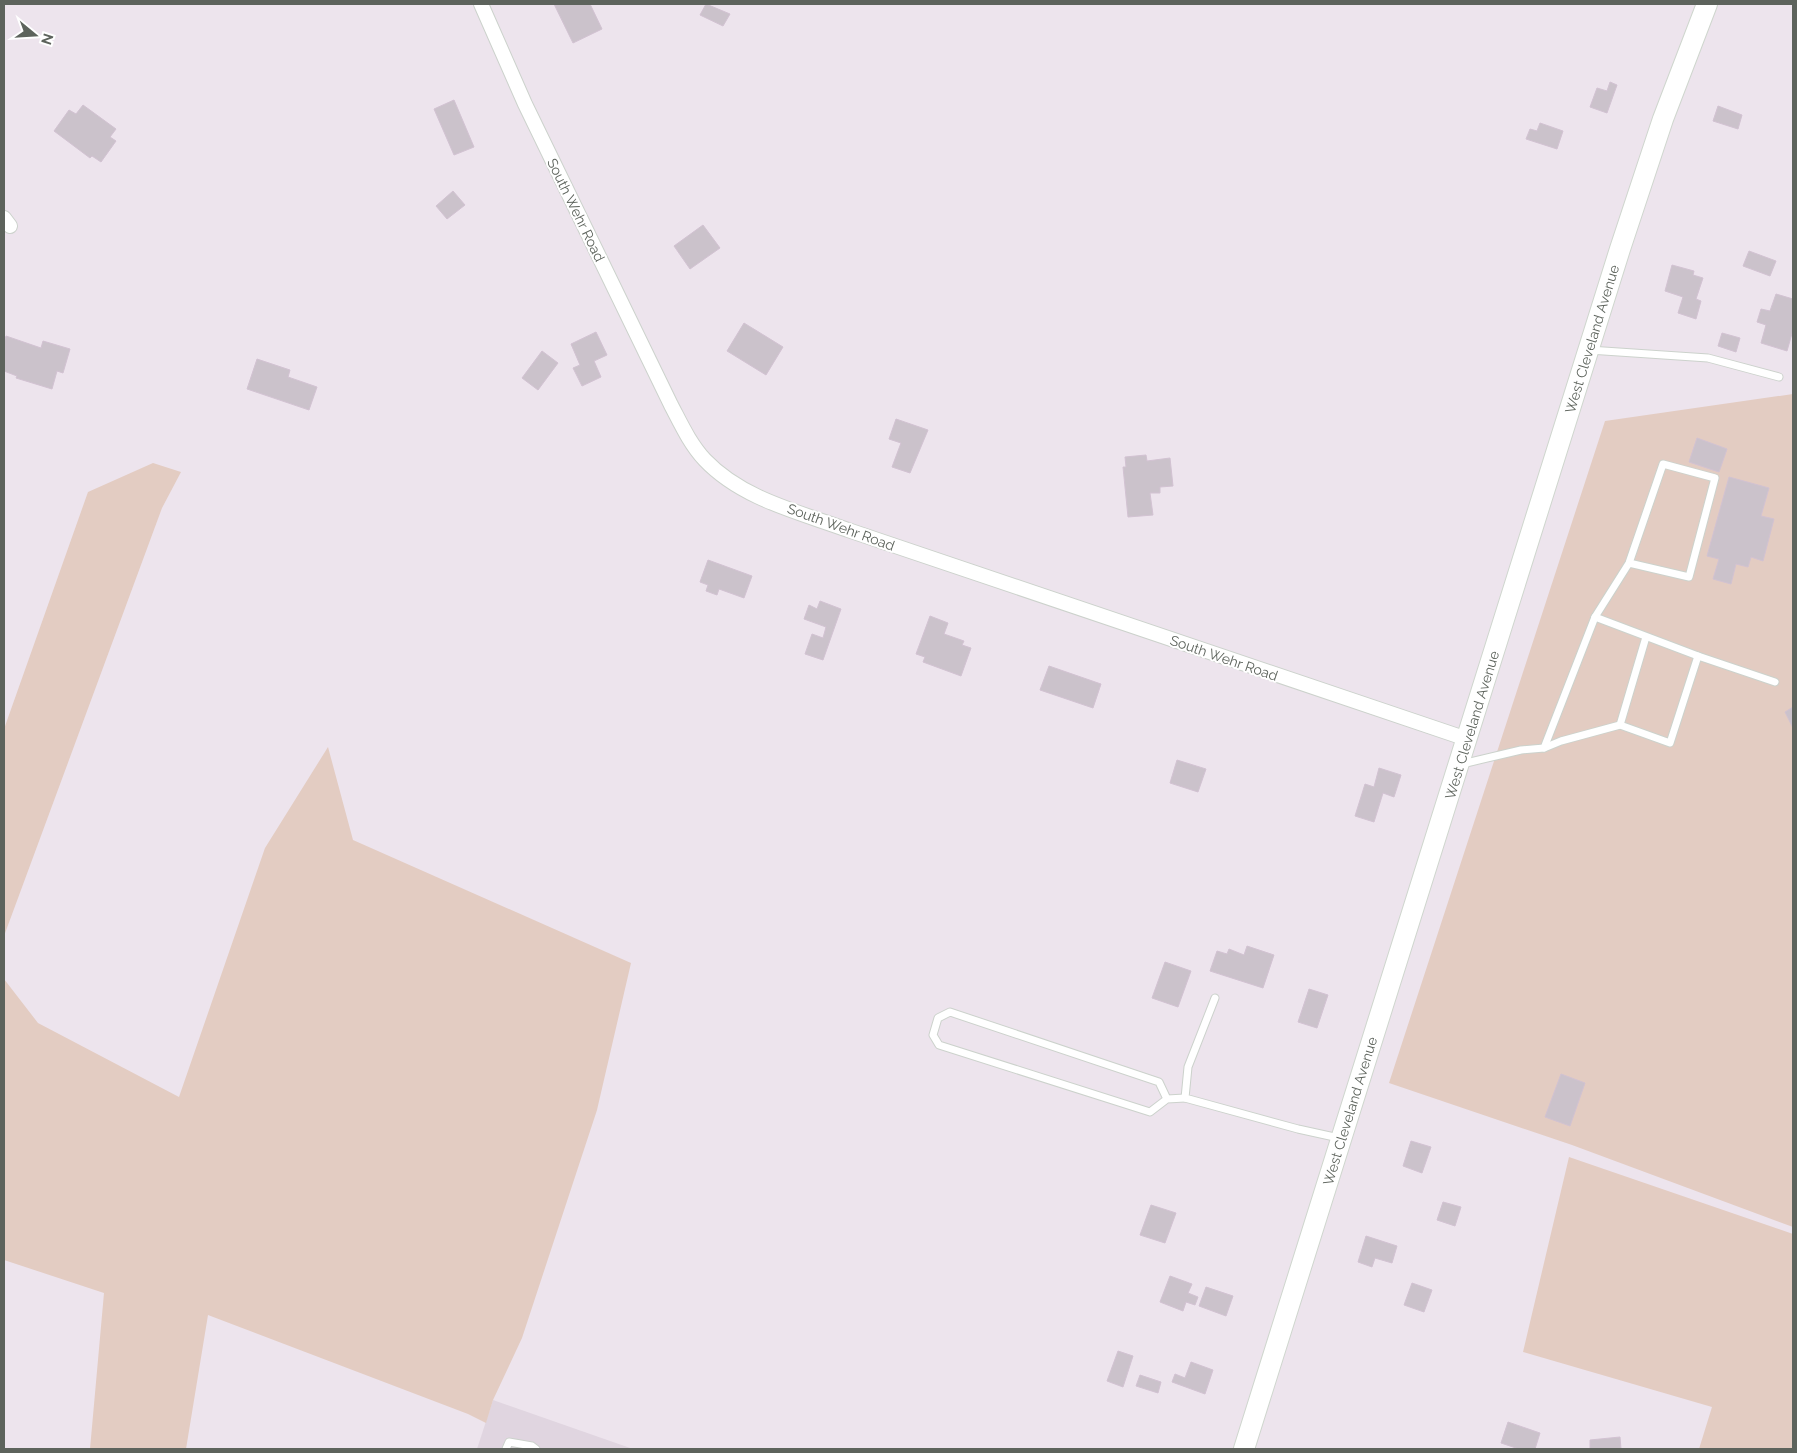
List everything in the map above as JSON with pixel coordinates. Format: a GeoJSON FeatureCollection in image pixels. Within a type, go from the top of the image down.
{"type":"FeatureCollection","features":[{"type":"Feature","properties":{"kind":"main road","name":"West Cleveland Avenue"},"geometry":{"type":"LineString","coordinates":[[1244,1449],[1663,119],[1707,4]]}},
{"type":"Feature","properties":{"kind":"street","name":"South Wehr Road"},"geometry":{"type":"LineString","coordinates":[[481,4],[525,104],[671,405],[686,434],[704,459],[724,478],[738,487],[772,502],[848,530],[1467,739]]}},
{"type":"Feature","properties":{"kind":"lane"},"geometry":{"type":"LineString","coordinates":[[1589,350],[1708,358],[1779,378]]}},
{"type":"Feature","properties":{"kind":"lane"},"geometry":{"type":"LineString","coordinates":[[1544,748],[1595,617],[1630,563],[1664,464],[1715,478],[1689,577],[1630,563]]}},
{"type":"Feature","properties":{"kind":"lane"},"geometry":{"type":"LineString","coordinates":[[1595,617],[1698,656],[1775,682]]}},
{"type":"Feature","properties":{"kind":"lane"},"geometry":{"type":"LineString","coordinates":[[1620,725],[1646,637]]}},
{"type":"Feature","properties":{"kind":"lane"},"geometry":{"type":"LineString","coordinates":[[1459,764],[1521,750],[1544,748],[1561,741],[1620,725],[1670,743],[1698,656]]}},
{"type":"Feature","properties":{"kind":"lane"},"geometry":{"type":"LineString","coordinates":[[1185,1098],[1188,1068],[1215,998]]}},
{"type":"Feature","properties":{"kind":"lane"},"geometry":{"type":"LineString","coordinates":[[1167,1099],[1159,1082],[950,1012],[938,1018],[934,1035],[940,1045],[1150,1112],[1167,1099],[1185,1098],[1298,1129],[1342,1138]]}},
{"type":"Feature","properties":{"kind":"lane"},"geometry":{"type":"LineString","coordinates":[[506,1449],[509,1442],[532,1446],[536,1449]]}},
{"type":"Feature","properties":{"kind":"shaded area"},"geometry":{"type":"Polygon","coordinates":[[[1793,394],[1793,1227],[1572,1145],[1389,1083],[1605,421],[1793,394]]]}},
{"type":"Feature","properties":{"kind":"shaded area"},"geometry":{"type":"Polygon","coordinates":[[[153,463],[181,472],[162,508],[4,936],[4,729],[88,492],[153,463]]]}},
{"type":"Feature","properties":{"kind":"shaded area"},"geometry":{"type":"Polygon","coordinates":[[[328,747],[353,840],[631,963],[597,1110],[522,1338],[493,1400],[486,1423],[468,1414],[208,1315],[186,1449],[90,1449],[104,1293],[4,1260],[4,979],[38,1023],[179,1097],[265,848],[328,747]]]}},
{"type":"Feature","properties":{"kind":"shaded area"},"geometry":{"type":"Polygon","coordinates":[[[1569,1157],[1793,1234],[1793,1449],[1699,1449],[1712,1407],[1523,1352],[1569,1157]]]}},
{"type":"Feature","properties":{"kind":"shaded area"},"geometry":{"type":"Polygon","coordinates":[[[493,1400],[633,1449],[477,1449],[493,1400]]]}},
{"type":"Feature","properties":{"kind":"building"},"geometry":{"type":"Polygon","coordinates":[[[554,4],[590,4],[602,29],[573,43],[554,4]]]}},
{"type":"Feature","properties":{"kind":"building"},"geometry":{"type":"Polygon","coordinates":[[[706,4],[730,14],[723,26],[700,15],[706,4]]]}},
{"type":"Feature","properties":{"kind":"building"},"geometry":{"type":"Polygon","coordinates":[[[1610,82],[1617,85],[1607,113],[1590,107],[1597,88],[1607,91],[1610,82]]]}},
{"type":"Feature","properties":{"kind":"building"},"geometry":{"type":"Polygon","coordinates":[[[454,100],[474,147],[454,155],[434,109],[454,100]]]}},
{"type":"Feature","properties":{"kind":"building"},"geometry":{"type":"Polygon","coordinates":[[[83,105],[116,129],[110,137],[116,141],[101,162],[92,156],[90,158],[54,131],[69,110],[76,114],[83,105]]]}},
{"type":"Feature","properties":{"kind":"building"},"geometry":{"type":"Polygon","coordinates":[[[1718,106],[1742,115],[1738,129],[1713,121],[1718,106]]]}},
{"type":"Feature","properties":{"kind":"building"},"geometry":{"type":"Polygon","coordinates":[[[1540,123],[1563,131],[1557,149],[1526,139],[1530,129],[1537,131],[1540,123]]]}},
{"type":"Feature","properties":{"kind":"building"},"geometry":{"type":"Polygon","coordinates":[[[453,191],[465,205],[447,219],[436,206],[453,191]]]}},
{"type":"Feature","properties":{"kind":"building"},"geometry":{"type":"Polygon","coordinates":[[[703,225],[720,248],[690,269],[674,246],[703,225]]]}},
{"type":"Feature","properties":{"kind":"building"},"geometry":{"type":"Polygon","coordinates":[[[1749,251],[1776,261],[1770,276],[1743,266],[1749,251]]]}},
{"type":"Feature","properties":{"kind":"building"},"geometry":{"type":"Polygon","coordinates":[[[1672,265],[1694,271],[1693,275],[1703,278],[1696,299],[1701,301],[1696,319],[1678,313],[1683,297],[1665,291],[1672,265]]]}},
{"type":"Feature","properties":{"kind":"building"},"geometry":{"type":"Polygon","coordinates":[[[1776,294],[1793,299],[1793,330],[1787,351],[1761,343],[1766,325],[1757,322],[1761,309],[1770,311],[1776,294]]]}},
{"type":"Feature","properties":{"kind":"building"},"geometry":{"type":"Polygon","coordinates":[[[744,323],[783,347],[766,375],[727,351],[744,323]]]}},
{"type":"Feature","properties":{"kind":"building"},"geometry":{"type":"Polygon","coordinates":[[[596,332],[607,355],[594,361],[601,377],[582,386],[573,368],[580,365],[571,344],[596,332]]]}},
{"type":"Feature","properties":{"kind":"building"},"geometry":{"type":"Polygon","coordinates":[[[1722,333],[1740,338],[1736,352],[1718,346],[1722,333]]]}},
{"type":"Feature","properties":{"kind":"building"},"geometry":{"type":"Polygon","coordinates":[[[6,336],[41,348],[43,341],[70,349],[63,373],[57,371],[52,389],[16,378],[17,376],[4,371],[4,343],[6,336]]]}},
{"type":"Feature","properties":{"kind":"building"},"geometry":{"type":"Polygon","coordinates":[[[542,351],[558,363],[538,390],[522,378],[542,351]]]}},
{"type":"Feature","properties":{"kind":"building"},"geometry":{"type":"Polygon","coordinates":[[[257,359],[290,370],[288,377],[317,387],[309,410],[247,389],[257,359]]]}},
{"type":"Feature","properties":{"kind":"building"},"geometry":{"type":"Polygon","coordinates":[[[896,419],[928,430],[910,473],[892,467],[901,443],[889,439],[896,419]]]}},
{"type":"Feature","properties":{"kind":"building"},"geometry":{"type":"Polygon","coordinates":[[[1697,438],[1727,449],[1719,472],[1689,462],[1697,438]]]}},
{"type":"Feature","properties":{"kind":"building"},"geometry":{"type":"Polygon","coordinates":[[[1146,455],[1147,461],[1170,458],[1173,486],[1160,487],[1160,493],[1150,493],[1153,515],[1128,517],[1123,467],[1126,467],[1125,457],[1146,455]]]}},
{"type":"Feature","properties":{"kind":"building"},"geometry":{"type":"Polygon","coordinates":[[[1729,477],[1769,488],[1761,516],[1774,519],[1763,561],[1751,557],[1748,567],[1736,564],[1731,584],[1713,579],[1719,559],[1707,556],[1729,477]]]}},
{"type":"Feature","properties":{"kind":"building"},"geometry":{"type":"Polygon","coordinates":[[[708,560],[752,576],[744,598],[719,589],[717,595],[706,591],[708,585],[700,582],[708,560]]]}},
{"type":"Feature","properties":{"kind":"building"},"geometry":{"type":"Polygon","coordinates":[[[820,601],[841,609],[823,660],[805,654],[812,634],[823,638],[826,627],[804,619],[809,605],[817,609],[820,601]]]}},
{"type":"Feature","properties":{"kind":"building"},"geometry":{"type":"Polygon","coordinates":[[[930,616],[948,623],[944,634],[964,641],[962,645],[971,648],[961,676],[923,662],[925,657],[916,654],[930,616]]]}},
{"type":"Feature","properties":{"kind":"building"},"geometry":{"type":"Polygon","coordinates":[[[1049,666],[1101,684],[1093,708],[1040,690],[1049,666]]]}},
{"type":"Feature","properties":{"kind":"building"},"geometry":{"type":"Polygon","coordinates":[[[1793,707],[1793,728],[1785,712],[1793,707]]]}},
{"type":"Feature","properties":{"kind":"building"},"geometry":{"type":"Polygon","coordinates":[[[1177,760],[1206,769],[1198,792],[1170,783],[1177,760]]]}},
{"type":"Feature","properties":{"kind":"building"},"geometry":{"type":"Polygon","coordinates":[[[1379,768],[1401,775],[1394,797],[1383,793],[1374,822],[1355,816],[1365,784],[1374,787],[1379,768]]]}},
{"type":"Feature","properties":{"kind":"building"},"geometry":{"type":"Polygon","coordinates":[[[1247,946],[1274,955],[1263,988],[1210,971],[1217,951],[1227,954],[1229,949],[1244,955],[1247,946]]]}},
{"type":"Feature","properties":{"kind":"building"},"geometry":{"type":"Polygon","coordinates":[[[1165,962],[1191,971],[1178,1007],[1152,998],[1165,962]]]}},
{"type":"Feature","properties":{"kind":"building"},"geometry":{"type":"Polygon","coordinates":[[[1309,989],[1328,995],[1317,1028],[1298,1022],[1309,989]]]}},
{"type":"Feature","properties":{"kind":"building"},"geometry":{"type":"Polygon","coordinates":[[[1561,1074],[1585,1083],[1570,1126],[1545,1117],[1561,1074]]]}},
{"type":"Feature","properties":{"kind":"building"},"geometry":{"type":"Polygon","coordinates":[[[1411,1141],[1431,1147],[1422,1173],[1403,1166],[1411,1141]]]}},
{"type":"Feature","properties":{"kind":"building"},"geometry":{"type":"Polygon","coordinates":[[[1443,1202],[1461,1207],[1455,1226],[1437,1220],[1443,1202]]]}},
{"type":"Feature","properties":{"kind":"building"},"geometry":{"type":"Polygon","coordinates":[[[1151,1205],[1176,1213],[1165,1243],[1140,1235],[1151,1205]]]}},
{"type":"Feature","properties":{"kind":"building"},"geometry":{"type":"Polygon","coordinates":[[[1366,1236],[1397,1246],[1392,1263],[1375,1258],[1372,1267],[1358,1262],[1366,1236]]]}},
{"type":"Feature","properties":{"kind":"building"},"geometry":{"type":"Polygon","coordinates":[[[1170,1276],[1192,1284],[1188,1293],[1198,1297],[1195,1305],[1186,1302],[1183,1311],[1160,1302],[1170,1276]]]}},
{"type":"Feature","properties":{"kind":"building"},"geometry":{"type":"Polygon","coordinates":[[[1412,1283],[1432,1290],[1424,1312],[1404,1305],[1412,1283]]]}},
{"type":"Feature","properties":{"kind":"building"},"geometry":{"type":"Polygon","coordinates":[[[1206,1287],[1233,1296],[1226,1316],[1199,1306],[1206,1287]]]}},
{"type":"Feature","properties":{"kind":"building"},"geometry":{"type":"Polygon","coordinates":[[[1118,1351],[1133,1356],[1123,1387],[1107,1381],[1118,1351]]]}},
{"type":"Feature","properties":{"kind":"building"},"geometry":{"type":"Polygon","coordinates":[[[1191,1362],[1213,1370],[1205,1394],[1172,1382],[1175,1374],[1185,1378],[1191,1362]]]}},
{"type":"Feature","properties":{"kind":"building"},"geometry":{"type":"Polygon","coordinates":[[[1140,1375],[1161,1382],[1158,1393],[1136,1386],[1140,1375]]]}},
{"type":"Feature","properties":{"kind":"building"},"geometry":{"type":"Polygon","coordinates":[[[1508,1422],[1540,1433],[1535,1449],[1519,1449],[1501,1443],[1508,1422]]]}},
{"type":"Feature","properties":{"kind":"building"},"geometry":{"type":"Polygon","coordinates":[[[1620,1437],[1621,1449],[1590,1449],[1590,1440],[1620,1437]]]}}]}
